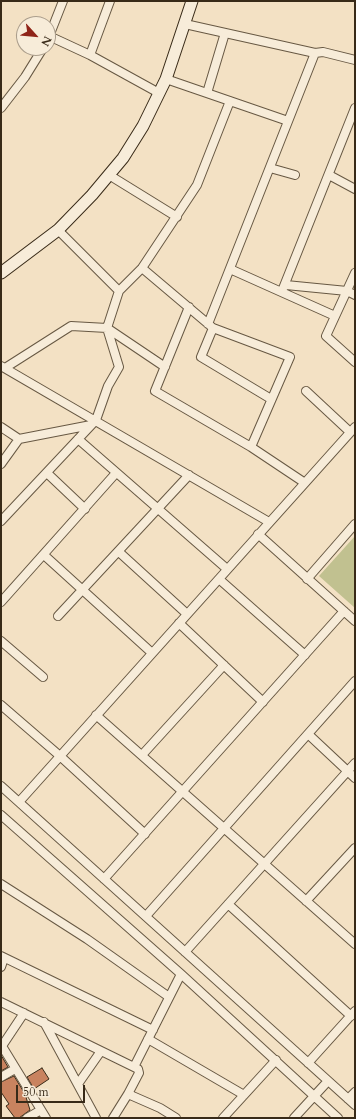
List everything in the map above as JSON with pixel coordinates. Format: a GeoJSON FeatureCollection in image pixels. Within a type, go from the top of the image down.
{"type":"FeatureCollection","features":[{"type":"Feature","properties":{"kind":"street"},"geometry":{"type":"LineString","coordinates":[[56,19],[63,1]]}},
{"type":"Feature","properties":{"kind":"street"},"geometry":{"type":"LineString","coordinates":[[90,55],[110,1]]}},
{"type":"Feature","properties":{"kind":"street"},"geometry":{"type":"LineString","coordinates":[[1,273],[58,230],[109,175],[127,151],[166,79],[192,1]]}},
{"type":"Feature","properties":{"kind":"street"},"geometry":{"type":"LineString","coordinates":[[185,24],[315,54],[323,52],[355,60]]}},
{"type":"Feature","properties":{"kind":"street"},"geometry":{"type":"LineString","coordinates":[[207,93],[225,33]]}},
{"type":"Feature","properties":{"kind":"street"},"geometry":{"type":"LineString","coordinates":[[56,40],[90,55],[159,94]]}},
{"type":"Feature","properties":{"kind":"street"},"geometry":{"type":"LineString","coordinates":[[272,399],[201,357],[230,269],[315,54]]}},
{"type":"Feature","properties":{"kind":"street"},"geometry":{"type":"LineString","coordinates":[[1,108],[25,77],[38,56]]}},
{"type":"Feature","properties":{"kind":"street"},"geometry":{"type":"LineString","coordinates":[[166,79],[288,121]]}},
{"type":"Feature","properties":{"kind":"street"},"geometry":{"type":"LineString","coordinates":[[1,521],[94,422],[108,386],[119,367],[106,328],[119,292],[142,268],[197,185],[230,101]]}},
{"type":"Feature","properties":{"kind":"street"},"geometry":{"type":"LineString","coordinates":[[284,288],[355,108]]}},
{"type":"Feature","properties":{"kind":"street"},"geometry":{"type":"LineString","coordinates":[[270,168],[295,176]]}},
{"type":"Feature","properties":{"kind":"street"},"geometry":{"type":"LineString","coordinates":[[109,175],[177,217]]}},
{"type":"Feature","properties":{"kind":"street"},"geometry":{"type":"LineString","coordinates":[[329,175],[355,189]]}},
{"type":"Feature","properties":{"kind":"street"},"geometry":{"type":"LineString","coordinates":[[58,230],[119,292]]}},
{"type":"Feature","properties":{"kind":"street"},"geometry":{"type":"LineString","coordinates":[[142,268],[211,326],[290,357],[251,447]]}},
{"type":"Feature","properties":{"kind":"street"},"geometry":{"type":"LineString","coordinates":[[230,269],[284,288],[335,316]]}},
{"type":"Feature","properties":{"kind":"street"},"geometry":{"type":"LineString","coordinates":[[355,273],[351,293],[335,316],[326,336],[355,362]]}},
{"type":"Feature","properties":{"kind":"street"},"geometry":{"type":"LineString","coordinates":[[284,288],[351,293]]}},
{"type":"Feature","properties":{"kind":"street"},"geometry":{"type":"LineString","coordinates":[[188,307],[155,390],[251,447],[305,482]]}},
{"type":"Feature","properties":{"kind":"street"},"geometry":{"type":"LineString","coordinates":[[165,367],[106,328],[71,326],[3,367],[94,422],[269,522]]}},
{"type":"Feature","properties":{"kind":"street"},"geometry":{"type":"LineString","coordinates":[[19,802],[353,429],[306,391]]}},
{"type":"Feature","properties":{"kind":"street"},"geometry":{"type":"LineString","coordinates":[[1,464],[19,439],[94,422]]}},
{"type":"Feature","properties":{"kind":"street"},"geometry":{"type":"LineString","coordinates":[[1,427],[19,439]]}},
{"type":"Feature","properties":{"kind":"street"},"geometry":{"type":"LineString","coordinates":[[78,439],[116,474],[227,569]]}},
{"type":"Feature","properties":{"kind":"street"},"geometry":{"type":"LineString","coordinates":[[46,473],[85,509]]}},
{"type":"Feature","properties":{"kind":"street"},"geometry":{"type":"LineString","coordinates":[[1,602],[116,474]]}},
{"type":"Feature","properties":{"kind":"street"},"geometry":{"type":"LineString","coordinates":[[58,616],[83,591],[189,475]]}},
{"type":"Feature","properties":{"kind":"street"},"geometry":{"type":"LineString","coordinates":[[307,578],[355,524]]}},
{"type":"Feature","properties":{"kind":"street"},"geometry":{"type":"LineString","coordinates":[[258,534],[355,621]]}},
{"type":"Feature","properties":{"kind":"street"},"geometry":{"type":"LineString","coordinates":[[119,552],[187,614]]}},
{"type":"Feature","properties":{"kind":"street"},"geometry":{"type":"LineString","coordinates":[[44,555],[152,653]]}},
{"type":"Feature","properties":{"kind":"street"},"geometry":{"type":"LineString","coordinates":[[219,579],[305,655]]}},
{"type":"Feature","properties":{"kind":"street"},"geometry":{"type":"LineString","coordinates":[[104,879],[344,611]]}},
{"type":"Feature","properties":{"kind":"street"},"geometry":{"type":"LineString","coordinates":[[179,623],[263,702]]}},
{"type":"Feature","properties":{"kind":"street"},"geometry":{"type":"LineString","coordinates":[[1,641],[43,678]]}},
{"type":"Feature","properties":{"kind":"street"},"geometry":{"type":"LineString","coordinates":[[142,755],[224,665]]}},
{"type":"Feature","properties":{"kind":"street"},"geometry":{"type":"LineString","coordinates":[[146,916],[355,681]]}},
{"type":"Feature","properties":{"kind":"street"},"geometry":{"type":"LineString","coordinates":[[1,705],[60,756],[145,834]]}},
{"type":"Feature","properties":{"kind":"street"},"geometry":{"type":"LineString","coordinates":[[96,715],[352,942],[355,932]]}},
{"type":"Feature","properties":{"kind":"street"},"geometry":{"type":"LineString","coordinates":[[308,734],[355,778]]}},
{"type":"Feature","properties":{"kind":"street"},"geometry":{"type":"LineString","coordinates":[[185,952],[355,763]]}},
{"type":"Feature","properties":{"kind":"street"},"geometry":{"type":"LineString","coordinates":[[1,786],[355,1105]]}},
{"type":"Feature","properties":{"kind":"street"},"geometry":{"type":"LineString","coordinates":[[1,815],[181,974],[338,1118]]}},
{"type":"Feature","properties":{"kind":"street"},"geometry":{"type":"LineString","coordinates":[[306,901],[355,848]]}},
{"type":"Feature","properties":{"kind":"street"},"geometry":{"type":"LineString","coordinates":[[1,884],[87,939],[169,997]]}},
{"type":"Feature","properties":{"kind":"street"},"geometry":{"type":"LineString","coordinates":[[228,904],[353,1014],[308,1063]]}},
{"type":"Feature","properties":{"kind":"street"},"geometry":{"type":"LineString","coordinates":[[1,967],[3,957],[153,1030]]}},
{"type":"Feature","properties":{"kind":"street"},"geometry":{"type":"LineString","coordinates":[[134,1067],[181,974]]}},
{"type":"Feature","properties":{"kind":"street"},"geometry":{"type":"LineString","coordinates":[[1,1002],[138,1069],[139,1073],[115,1117]]}},
{"type":"Feature","properties":{"kind":"street"},"geometry":{"type":"LineString","coordinates":[[24,1013],[2,1044],[15,1069],[46,1118]]}},
{"type":"Feature","properties":{"kind":"street"},"geometry":{"type":"LineString","coordinates":[[44,1022],[96,1118]]}},
{"type":"Feature","properties":{"kind":"street"},"geometry":{"type":"LineString","coordinates":[[148,1039],[244,1095]]}},
{"type":"Feature","properties":{"kind":"street"},"geometry":{"type":"LineString","coordinates":[[78,1084],[101,1051]]}},
{"type":"Feature","properties":{"kind":"street"},"geometry":{"type":"LineString","coordinates":[[223,1118],[276,1060]]}},
{"type":"Feature","properties":{"kind":"street"},"geometry":{"type":"LineString","coordinates":[[1,1077],[15,1069]]}},
{"type":"Feature","properties":{"kind":"street"},"geometry":{"type":"LineString","coordinates":[[294,1118],[328,1081]]}},
{"type":"Feature","properties":{"kind":"street"},"geometry":{"type":"LineString","coordinates":[[348,1099],[355,1092]]}},
{"type":"Feature","properties":{"kind":"street"},"geometry":{"type":"LineString","coordinates":[[128,1094],[160,1108],[176,1118]]}},
{"type":"Feature","properties":{"kind":"street"},"geometry":{"type":"LineString","coordinates":[[27,1118],[41,1110]]}},
{"type":"Feature","properties":{"kind":"green space"},"geometry":{"type":"Polygon","coordinates":[[[355,536],[355,608],[319,576],[355,536]]]}},
{"type":"Feature","properties":{"kind":"building"},"geometry":{"type":"Polygon","coordinates":[[[1,1055],[8,1067],[1,1071],[1,1055]]]}},
{"type":"Feature","properties":{"kind":"building"},"geometry":{"type":"Polygon","coordinates":[[[42,1068],[49,1079],[34,1089],[27,1077],[42,1068]]]}},
{"type":"Feature","properties":{"kind":"building"},"geometry":{"type":"Polygon","coordinates":[[[14,1076],[25,1094],[30,1110],[19,1118],[15,1118],[6,1106],[9,1104],[1,1092],[1,1082],[14,1076]]]}}]}
